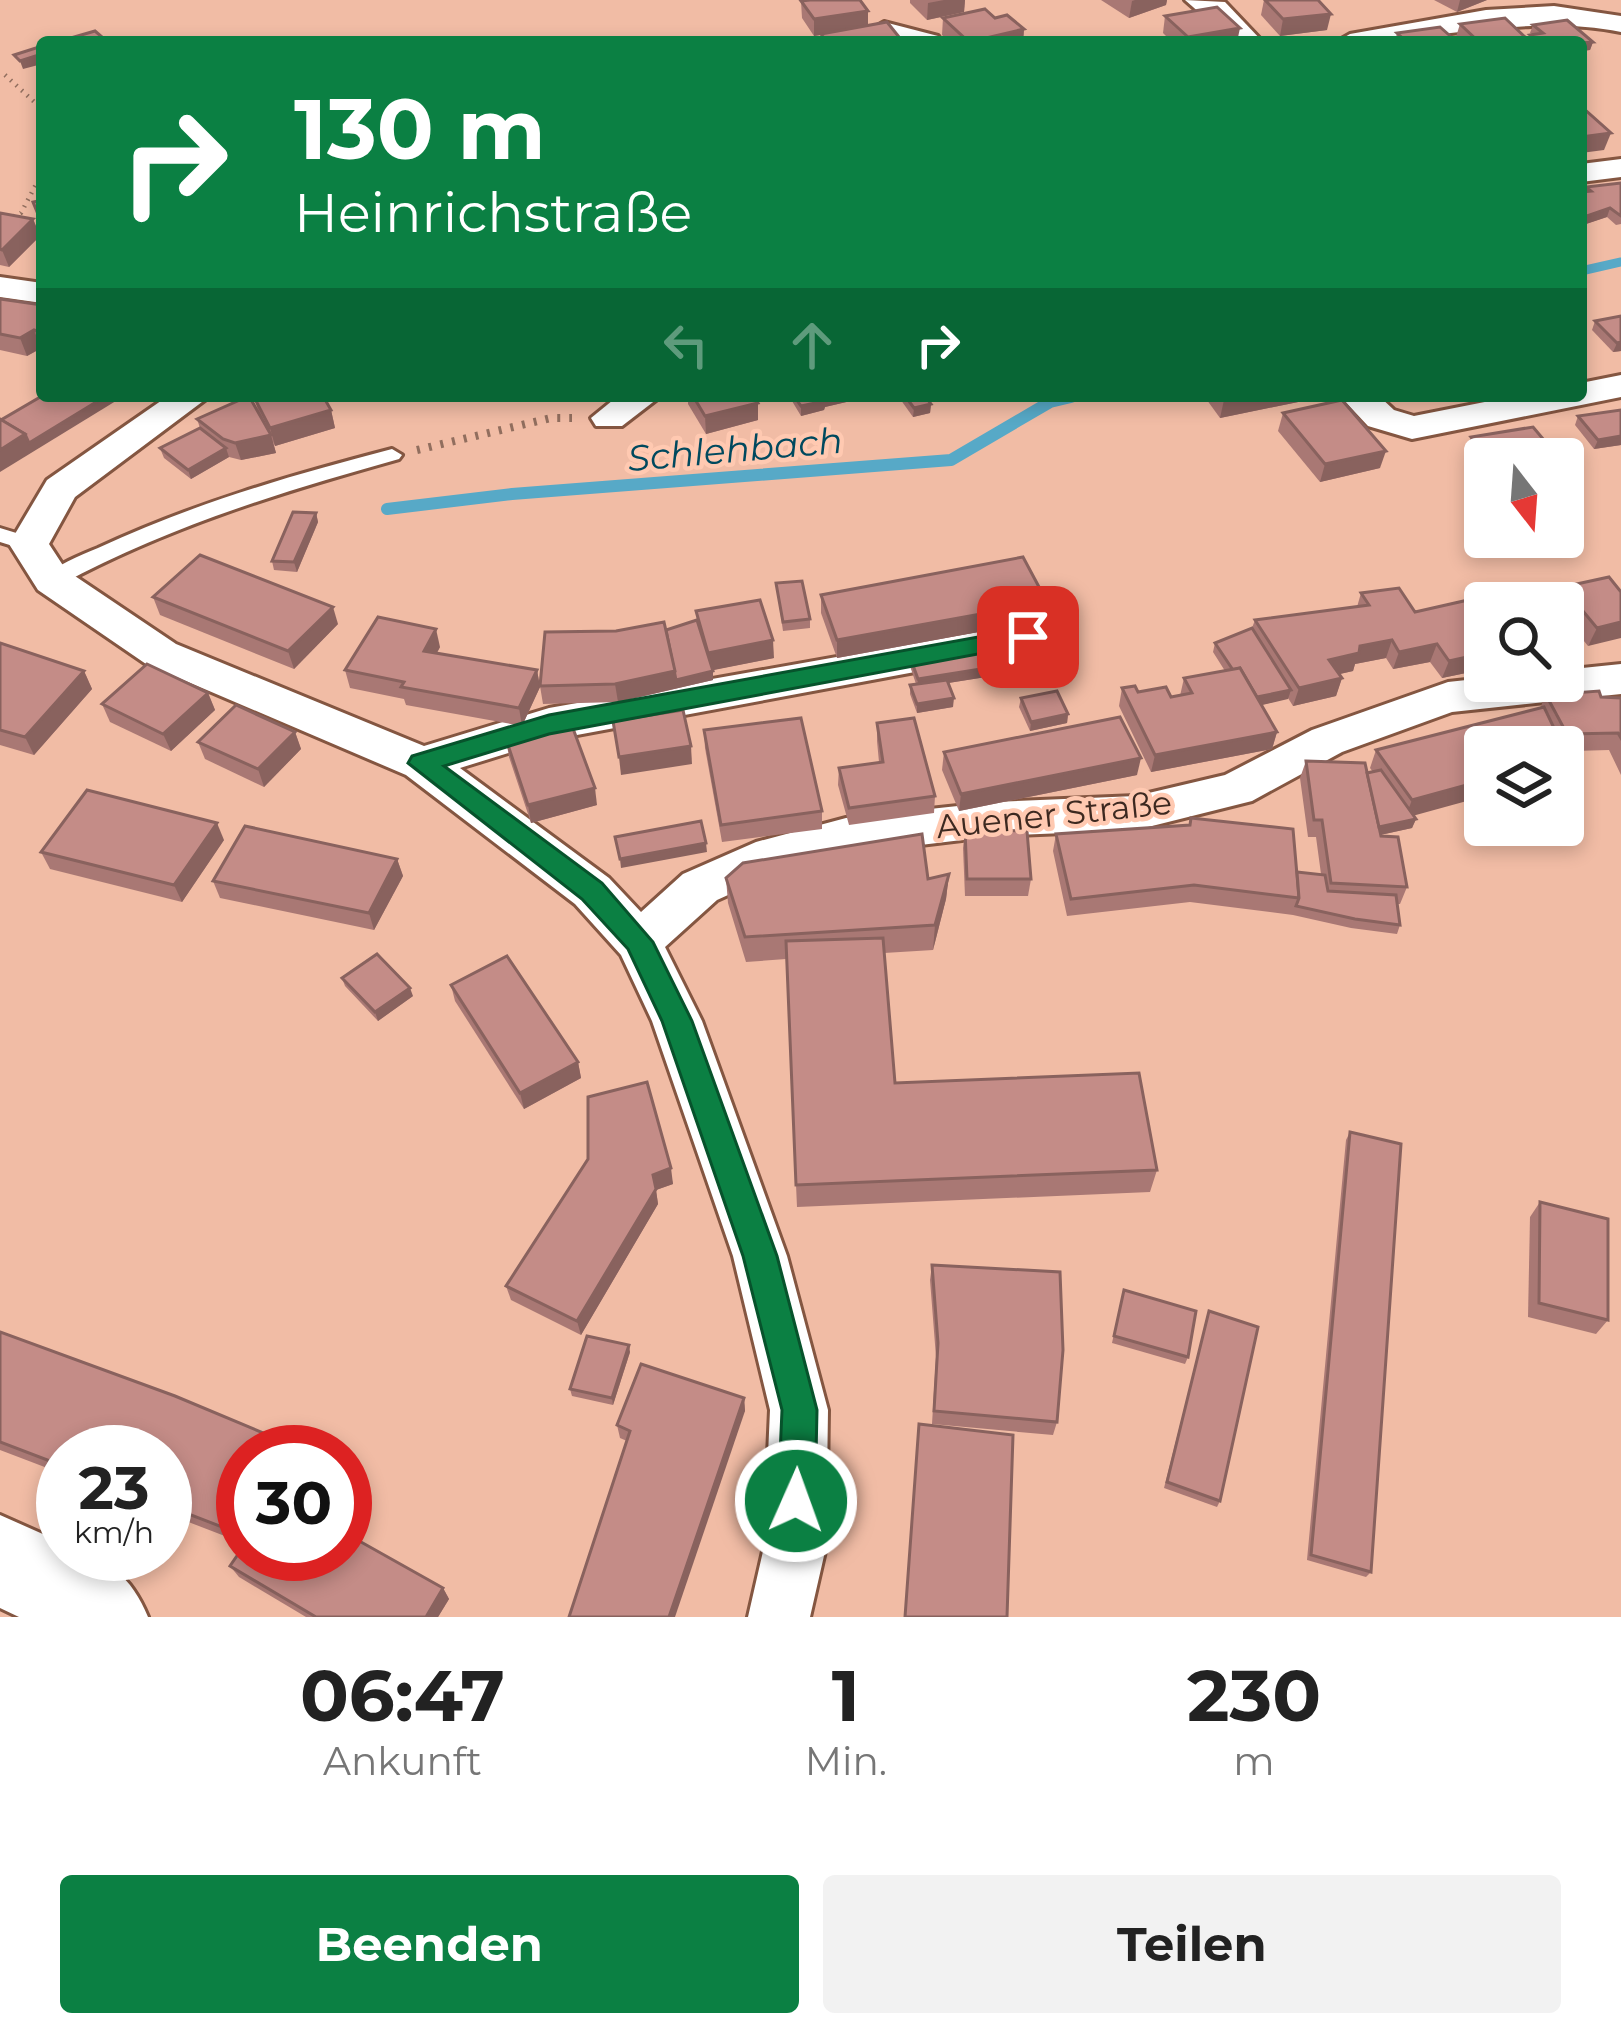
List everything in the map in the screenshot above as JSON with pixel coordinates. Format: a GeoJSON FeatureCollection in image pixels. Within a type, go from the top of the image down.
{"type":"FeatureCollection","features":[{"type":"Feature","properties":{"kind":"street"},"geometry":{"type":"LineString","coordinates":[[1199,0],[1216,8],[1243,36]]}},
{"type":"Feature","properties":{"kind":"street"},"geometry":{"type":"LineString","coordinates":[[1380,36],[1531,6],[1621,24]]}},
{"type":"Feature","properties":{"kind":"street"},"geometry":{"type":"LineString","coordinates":[[884,31],[904,36]]}},
{"type":"Feature","properties":{"kind":"street"},"geometry":{"type":"LineString","coordinates":[[1587,171],[1621,168]]}},
{"type":"Feature","properties":{"kind":"street"},"geometry":{"type":"LineString","coordinates":[[0,287],[36,291]]}},
{"type":"Feature","properties":{"kind":"street"},"geometry":{"type":"LineString","coordinates":[[1587,393],[1621,386]]}},
{"type":"Feature","properties":{"kind":"street"},"geometry":{"type":"LineString","coordinates":[[183,402],[60,489],[27,553],[160,654],[422,763],[592,891],[639,942],[677,1021],[760,1256],[800,1410],[795,1547],[778,1617]]}},
{"type":"Feature","properties":{"kind":"street"},"geometry":{"type":"LineString","coordinates":[[609,418],[634,402]]}},
{"type":"Feature","properties":{"kind":"street"},"geometry":{"type":"LineString","coordinates":[[1364,402],[1381,418],[1412,428],[1540,402]]}},
{"type":"Feature","properties":{"kind":"street"},"geometry":{"type":"LineString","coordinates":[[422,763],[549,724],[1028,637]]}},
{"type":"Feature","properties":{"kind":"street","name":"Auener Straße"},"geometry":{"type":"LineString","coordinates":[[639,942],[700,886],[772,855],[846,836],[995,819],[1136,813],[1236,789],[1327,741],[1448,697],[1621,679]]}},
{"type":"Feature","properties":{"kind":"street"},"geometry":{"type":"LineString","coordinates":[[0,1560],[74,1596],[102,1617]]}},
{"type":"Feature","properties":{"kind":"lane"},"geometry":{"type":"LineString","coordinates":[[27,553],[94,556],[231,499],[392,455]]}},
{"type":"Feature","properties":{"kind":"path"},"geometry":{"type":"LineString","coordinates":[[4,75],[36,104]]}},
{"type":"Feature","properties":{"kind":"path"},"geometry":{"type":"LineString","coordinates":[[0,223],[21,212],[36,184]]}},
{"type":"Feature","properties":{"kind":"path"},"geometry":{"type":"LineString","coordinates":[[392,455],[530,423]]}},
{"type":"Feature","properties":{"kind":"building"},"geometry":{"type":"Polygon","coordinates":[[[860,0],[868,11],[814,19],[801,1],[860,0]]]}},
{"type":"Feature","properties":{"kind":"building"},"geometry":{"type":"Polygon","coordinates":[[[1265,0],[1318,0],[1331,14],[1283,19],[1265,0]]]}},
{"type":"Feature","properties":{"kind":"building"},"geometry":{"type":"Polygon","coordinates":[[[1217,7],[1240,28],[1187,36],[1165,16],[1217,7]]]}},
{"type":"Feature","properties":{"kind":"building"},"geometry":{"type":"Polygon","coordinates":[[[985,9],[995,18],[1007,15],[1024,29],[994,36],[962,36],[943,18],[985,9]]]}},
{"type":"Feature","properties":{"kind":"building"},"geometry":{"type":"Polygon","coordinates":[[[1505,18],[1524,36],[1473,36],[1460,24],[1505,18]]]}},
{"type":"Feature","properties":{"kind":"building"},"geometry":{"type":"Polygon","coordinates":[[[1567,20],[1586,36],[1531,36],[1543,33],[1533,25],[1567,20]]]}},
{"type":"Feature","properties":{"kind":"building"},"geometry":{"type":"Polygon","coordinates":[[[887,22],[898,36],[822,36],[887,22]]]}},
{"type":"Feature","properties":{"kind":"building"},"geometry":{"type":"Polygon","coordinates":[[[1440,27],[1450,36],[1400,36],[1397,33],[1440,27]]]}},
{"type":"Feature","properties":{"kind":"building"},"geometry":{"type":"Polygon","coordinates":[[[36,48],[36,56],[20,61],[14,55],[36,48]]]}},
{"type":"Feature","properties":{"kind":"building"},"geometry":{"type":"Polygon","coordinates":[[[1587,112],[1611,133],[1587,136],[1587,112]]]}},
{"type":"Feature","properties":{"kind":"building"},"geometry":{"type":"Polygon","coordinates":[[[1621,183],[1621,216],[1610,208],[1587,216],[1587,191],[1591,191],[1587,187],[1621,183]]]}},
{"type":"Feature","properties":{"kind":"building"},"geometry":{"type":"Polygon","coordinates":[[[0,213],[33,219],[2,250],[0,249],[0,213]]]}},
{"type":"Feature","properties":{"kind":"building"},"geometry":{"type":"Polygon","coordinates":[[[0,299],[36,304],[36,331],[20,338],[0,334],[0,299]]]}},
{"type":"Feature","properties":{"kind":"building"},"geometry":{"type":"Polygon","coordinates":[[[1621,316],[1621,342],[1617,343],[1595,321],[1621,316]]]}},
{"type":"Feature","properties":{"kind":"building"},"geometry":{"type":"Polygon","coordinates":[[[36,400],[96,402],[29,443],[25,434],[1,420],[36,400]]]}},
{"type":"Feature","properties":{"kind":"building"},"geometry":{"type":"Polygon","coordinates":[[[235,402],[252,402],[271,435],[235,443],[197,419],[235,402]]]}},
{"type":"Feature","properties":{"kind":"building"},"geometry":{"type":"Polygon","coordinates":[[[257,402],[326,402],[331,410],[270,428],[257,402]]]}},
{"type":"Feature","properties":{"kind":"building"},"geometry":{"type":"Polygon","coordinates":[[[697,402],[758,403],[705,416],[697,402]]]}},
{"type":"Feature","properties":{"kind":"building"},"geometry":{"type":"Polygon","coordinates":[[[1344,402],[1386,451],[1325,464],[1283,413],[1344,402]]]}},
{"type":"Feature","properties":{"kind":"building"},"geometry":{"type":"Polygon","coordinates":[[[1621,410],[1621,436],[1598,440],[1578,416],[1621,410]]]}},
{"type":"Feature","properties":{"kind":"building"},"geometry":{"type":"Polygon","coordinates":[[[0,419],[25,434],[0,450],[0,419]]]}},
{"type":"Feature","properties":{"kind":"building"},"geometry":{"type":"Polygon","coordinates":[[[1533,427],[1542,438],[1472,438],[1533,427]]]}},
{"type":"Feature","properties":{"kind":"building"},"geometry":{"type":"Polygon","coordinates":[[[200,428],[226,448],[188,470],[160,448],[200,428]]]}},
{"type":"Feature","properties":{"kind":"building"},"geometry":{"type":"Polygon","coordinates":[[[293,512],[316,513],[294,562],[272,561],[293,512]]]}},
{"type":"Feature","properties":{"kind":"building"},"geometry":{"type":"Polygon","coordinates":[[[200,555],[333,607],[288,651],[153,597],[200,555]]]}},
{"type":"Feature","properties":{"kind":"building"},"geometry":{"type":"Polygon","coordinates":[[[1023,557],[1047,602],[837,640],[821,595],[1023,557]]]}},
{"type":"Feature","properties":{"kind":"building"},"geometry":{"type":"Polygon","coordinates":[[[1609,577],[1621,592],[1621,622],[1597,628],[1584,612],[1584,582],[1609,577]]]}},
{"type":"Feature","properties":{"kind":"building"},"geometry":{"type":"Polygon","coordinates":[[[802,581],[810,619],[783,622],[776,583],[802,581]]]}},
{"type":"Feature","properties":{"kind":"building"},"geometry":{"type":"Polygon","coordinates":[[[1399,588],[1415,612],[1464,601],[1464,658],[1449,661],[1437,644],[1399,652],[1392,640],[1360,646],[1359,653],[1329,660],[1342,678],[1299,688],[1255,620],[1369,605],[1361,593],[1399,588]]]}},
{"type":"Feature","properties":{"kind":"building"},"geometry":{"type":"Polygon","coordinates":[[[760,600],[773,640],[708,653],[696,611],[760,600]]]}},
{"type":"Feature","properties":{"kind":"building"},"geometry":{"type":"Polygon","coordinates":[[[378,617],[436,629],[424,651],[537,670],[519,708],[401,687],[404,682],[345,670],[378,617]]]}},
{"type":"Feature","properties":{"kind":"building"},"geometry":{"type":"Polygon","coordinates":[[[697,620],[713,671],[676,680],[666,630],[697,620]]]}},
{"type":"Feature","properties":{"kind":"building"},"geometry":{"type":"Polygon","coordinates":[[[664,622],[675,671],[615,684],[540,686],[545,632],[616,631],[664,622]]]}},
{"type":"Feature","properties":{"kind":"building"},"geometry":{"type":"Polygon","coordinates":[[[1060,624],[1073,654],[1010,664],[998,634],[1060,624]]]}},
{"type":"Feature","properties":{"kind":"building"},"geometry":{"type":"Polygon","coordinates":[[[1252,628],[1291,690],[1257,697],[1240,668],[1233,670],[1215,643],[1252,628]]]}},
{"type":"Feature","properties":{"kind":"building"},"geometry":{"type":"Polygon","coordinates":[[[0,643],[84,671],[25,737],[0,730],[0,643]]]}},
{"type":"Feature","properties":{"kind":"building"},"geometry":{"type":"Polygon","coordinates":[[[978,646],[987,668],[918,679],[910,657],[978,646]]]}},
{"type":"Feature","properties":{"kind":"building"},"geometry":{"type":"Polygon","coordinates":[[[147,664],[208,693],[163,734],[102,704],[147,664]]]}},
{"type":"Feature","properties":{"kind":"building"},"geometry":{"type":"Polygon","coordinates":[[[1240,668],[1277,732],[1155,755],[1122,688],[1135,686],[1138,692],[1166,687],[1171,697],[1192,693],[1184,678],[1240,668]]]}},
{"type":"Feature","properties":{"kind":"building"},"geometry":{"type":"Polygon","coordinates":[[[947,680],[954,698],[917,704],[910,685],[947,680]]]}},
{"type":"Feature","properties":{"kind":"building"},"geometry":{"type":"Polygon","coordinates":[[[1057,691],[1068,714],[1031,722],[1021,698],[1057,691]]]}},
{"type":"Feature","properties":{"kind":"building"},"geometry":{"type":"Polygon","coordinates":[[[1584,692],[1621,698],[1621,738],[1618,733],[1584,734],[1584,726],[1563,726],[1550,702],[1584,702],[1584,692]]]}},
{"type":"Feature","properties":{"kind":"building"},"geometry":{"type":"Polygon","coordinates":[[[236,705],[295,732],[258,769],[198,742],[236,705]]]}},
{"type":"Feature","properties":{"kind":"building"},"geometry":{"type":"Polygon","coordinates":[[[1544,707],[1553,726],[1470,726],[1544,707]]]}},
{"type":"Feature","properties":{"kind":"building"},"geometry":{"type":"Polygon","coordinates":[[[683,710],[691,746],[619,757],[613,721],[683,710]]]}},
{"type":"Feature","properties":{"kind":"building"},"geometry":{"type":"Polygon","coordinates":[[[1120,717],[1141,758],[961,794],[944,752],[1120,717]]]}},
{"type":"Feature","properties":{"kind":"building"},"geometry":{"type":"Polygon","coordinates":[[[801,718],[822,811],[721,825],[704,730],[801,718]]]}},
{"type":"Feature","properties":{"kind":"building"},"geometry":{"type":"Polygon","coordinates":[[[914,718],[935,796],[849,808],[839,768],[883,762],[877,723],[914,718]]]}},
{"type":"Feature","properties":{"kind":"building"},"geometry":{"type":"Polygon","coordinates":[[[571,723],[595,788],[528,805],[506,739],[571,723]]]}},
{"type":"Feature","properties":{"kind":"building"},"geometry":{"type":"Polygon","coordinates":[[[1464,727],[1464,786],[1412,800],[1376,750],[1464,727]]]}},
{"type":"Feature","properties":{"kind":"building"},"geometry":{"type":"Polygon","coordinates":[[[1306,761],[1365,763],[1381,836],[1398,837],[1407,887],[1331,883],[1322,820],[1314,820],[1306,761]]]}},
{"type":"Feature","properties":{"kind":"building"},"geometry":{"type":"Polygon","coordinates":[[[1381,770],[1416,819],[1379,827],[1367,773],[1381,770]]]}},
{"type":"Feature","properties":{"kind":"building"},"geometry":{"type":"Polygon","coordinates":[[[87,790],[217,823],[174,885],[41,852],[87,790]]]}},
{"type":"Feature","properties":{"kind":"building"},"geometry":{"type":"Polygon","coordinates":[[[1191,818],[1293,829],[1299,898],[1194,885],[1071,899],[1056,834],[1190,825],[1191,818]]]}},
{"type":"Feature","properties":{"kind":"building"},"geometry":{"type":"Polygon","coordinates":[[[701,821],[706,843],[620,859],[615,837],[701,821]]]}},
{"type":"Feature","properties":{"kind":"building"},"geometry":{"type":"Polygon","coordinates":[[[245,826],[397,859],[369,913],[213,881],[245,826]]]}},
{"type":"Feature","properties":{"kind":"building"},"geometry":{"type":"Polygon","coordinates":[[[965,830],[1027,831],[1031,879],[967,879],[965,830]]]}},
{"type":"Feature","properties":{"kind":"building"},"geometry":{"type":"Polygon","coordinates":[[[922,834],[928,879],[949,874],[935,925],[745,937],[726,878],[743,863],[922,834]]]}},
{"type":"Feature","properties":{"kind":"building"},"geometry":{"type":"Polygon","coordinates":[[[1297,872],[1325,875],[1328,891],[1396,895],[1400,925],[1296,906],[1297,872]]]}},
{"type":"Feature","properties":{"kind":"building"},"geometry":{"type":"Polygon","coordinates":[[[883,938],[895,1083],[1139,1073],[1157,1170],[796,1185],[786,941],[883,938]]]}},
{"type":"Feature","properties":{"kind":"building"},"geometry":{"type":"Polygon","coordinates":[[[377,954],[410,988],[375,1012],[342,978],[377,954]]]}},
{"type":"Feature","properties":{"kind":"building"},"geometry":{"type":"Polygon","coordinates":[[[507,956],[578,1062],[520,1093],[451,985],[507,956]]]}},
{"type":"Feature","properties":{"kind":"building"},"geometry":{"type":"Polygon","coordinates":[[[647,1082],[671,1168],[653,1175],[656,1189],[577,1321],[506,1286],[588,1159],[588,1097],[647,1082]]]}},
{"type":"Feature","properties":{"kind":"building"},"geometry":{"type":"Polygon","coordinates":[[[1350,1132],[1401,1144],[1371,1572],[1311,1555],[1350,1132]]]}},
{"type":"Feature","properties":{"kind":"building"},"geometry":{"type":"Polygon","coordinates":[[[1540,1202],[1608,1219],[1608,1320],[1539,1303],[1540,1202]]]}},
{"type":"Feature","properties":{"kind":"building"},"geometry":{"type":"Polygon","coordinates":[[[932,1265],[1060,1272],[1063,1350],[1057,1422],[934,1411],[938,1343],[932,1265]]]}},
{"type":"Feature","properties":{"kind":"building"},"geometry":{"type":"Polygon","coordinates":[[[1124,1290],[1196,1311],[1188,1357],[1114,1336],[1124,1290]]]}},
{"type":"Feature","properties":{"kind":"building"},"geometry":{"type":"Polygon","coordinates":[[[1209,1311],[1258,1327],[1220,1501],[1167,1482],[1209,1311]]]}},
{"type":"Feature","properties":{"kind":"building"},"geometry":{"type":"Polygon","coordinates":[[[0,1332],[244,1425],[216,1425],[216,1525],[192,1515],[192,1425],[36,1425],[36,1456],[0,1442],[0,1332]]]}},
{"type":"Feature","properties":{"kind":"building"},"geometry":{"type":"Polygon","coordinates":[[[587,1336],[629,1345],[612,1398],[570,1389],[587,1336]]]}},
{"type":"Feature","properties":{"kind":"building"},"geometry":{"type":"Polygon","coordinates":[[[641,1364],[744,1398],[669,1617],[569,1617],[630,1431],[617,1425],[641,1364]]]}},
{"type":"Feature","properties":{"kind":"building"},"geometry":{"type":"Polygon","coordinates":[[[919,1424],[1013,1435],[1007,1617],[905,1617],[919,1424]]]}},
{"type":"Feature","properties":{"kind":"building"},"geometry":{"type":"Polygon","coordinates":[[[372,1548],[443,1588],[426,1617],[316,1617],[255,1581],[372,1581],[372,1548]]]}},
{"type":"Feature","properties":{"kind":"waterway","name":"Schlehbach"},"geometry":{"type":"LineString","coordinates":[[1587,270],[1621,262]]}},
{"type":"Feature","properties":{"kind":"waterway","name":"Schlehbach"},"geometry":{"type":"LineString","coordinates":[[387,509],[512,494],[951,460],[1050,402]]}},
{"type":"Feature","properties":{"kind":"route"},"geometry":{"type":"LineString","coordinates":[[796,1501],[800,1410],[760,1256],[677,1021],[639,942],[592,891],[422,763],[549,724],[1028,637]]}}]}
